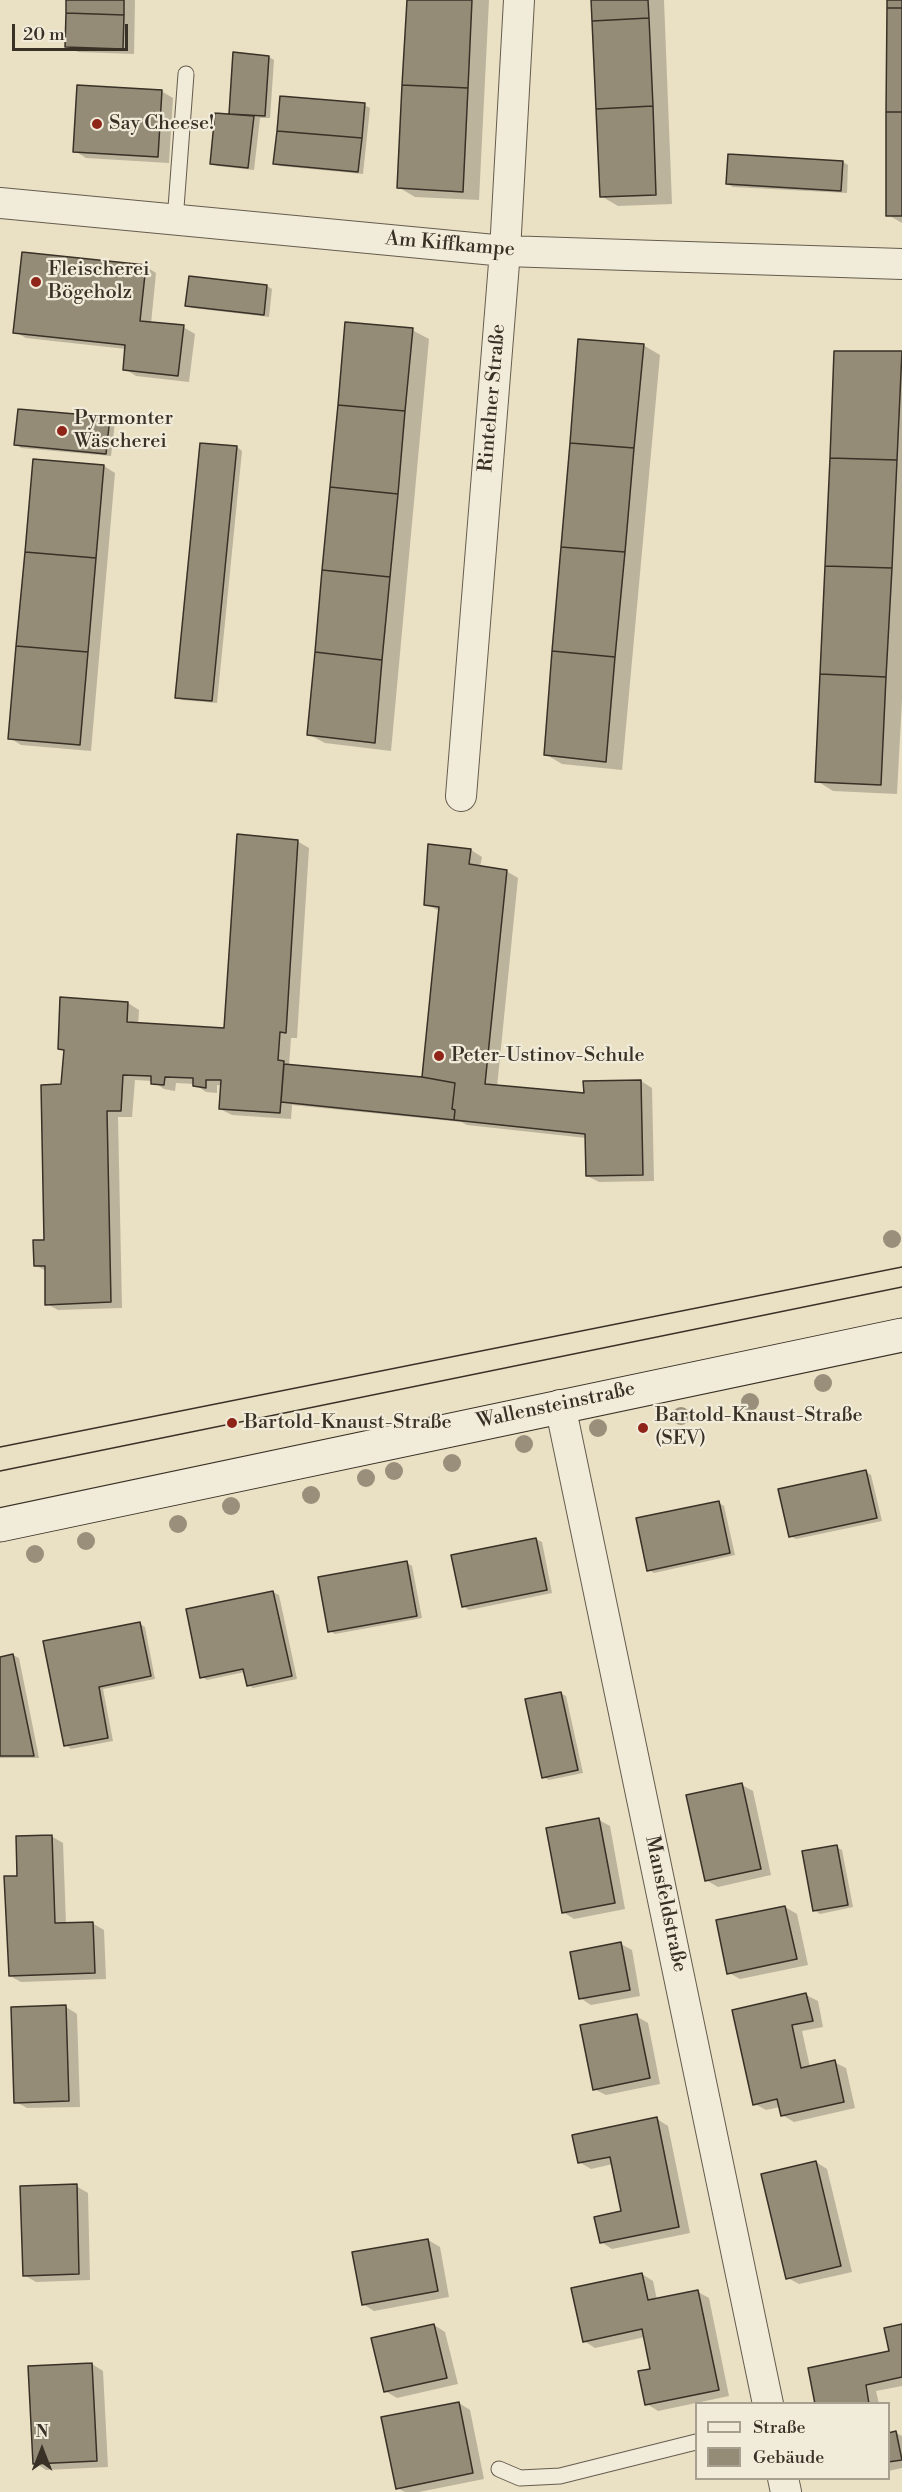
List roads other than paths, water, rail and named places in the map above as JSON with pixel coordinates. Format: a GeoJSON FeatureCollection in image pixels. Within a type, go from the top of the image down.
{"type":"FeatureCollection","features":[{"type":"Feature","properties":{"kind":"street","name":"Rintelner Straße"},"geometry":{"type":"LineString","coordinates":[[461,796],[505,251],[519,0]]}},
{"type":"Feature","properties":{"kind":"street","name":"Am Kiffkampe"},"geometry":{"type":"LineString","coordinates":[[0,203],[505,251],[902,264]]}},
{"type":"Feature","properties":{"kind":"street","name":"Wallensteinstraße"},"geometry":{"type":"LineString","coordinates":[[0,1525],[560,1405],[902,1335]]}},
{"type":"Feature","properties":{"kind":"street","name":"Mansfeldstraße"},"geometry":{"type":"LineString","coordinates":[[560,1405],[768,2402]]}},
{"type":"Feature","properties":{"kind":"lane"},"geometry":{"type":"LineString","coordinates":[[175,221],[186,74]]}},
{"type":"Feature","properties":{"kind":"lane"},"geometry":{"type":"LineString","coordinates":[[499,2469],[519,2478],[560,2476],[695,2442]]}},
{"type":"Feature","properties":{"kind":"tram line"},"geometry":{"type":"LineString","coordinates":[[0,1447],[902,1267]]}},
{"type":"Feature","properties":{"kind":"tram line"},"geometry":{"type":"LineString","coordinates":[[0,1471],[902,1287]]}},
{"type":"Feature","properties":{"kind":"place","name":"Say Cheese!"},"geometry":{"type":"Point","coordinates":[97,124]}},
{"type":"Feature","properties":{"kind":"place","name":"Fleischerei Bögeholz"},"geometry":{"type":"Point","coordinates":[36,282]}},
{"type":"Feature","properties":{"kind":"place","name":"Pyrmonter Wäscherei"},"geometry":{"type":"Point","coordinates":[62,431]}},
{"type":"Feature","properties":{"kind":"place","name":"Peter-Ustinov-Schule"},"geometry":{"type":"Point","coordinates":[439,1056]}},
{"type":"Feature","properties":{"kind":"place","name":"Bartold-Knaust-Straße"},"geometry":{"type":"Point","coordinates":[232,1423]}},
{"type":"Feature","properties":{"kind":"place","name":"Bartold-Knaust-Straße (SEV)"},"geometry":{"type":"Point","coordinates":[643,1428]}}]}
